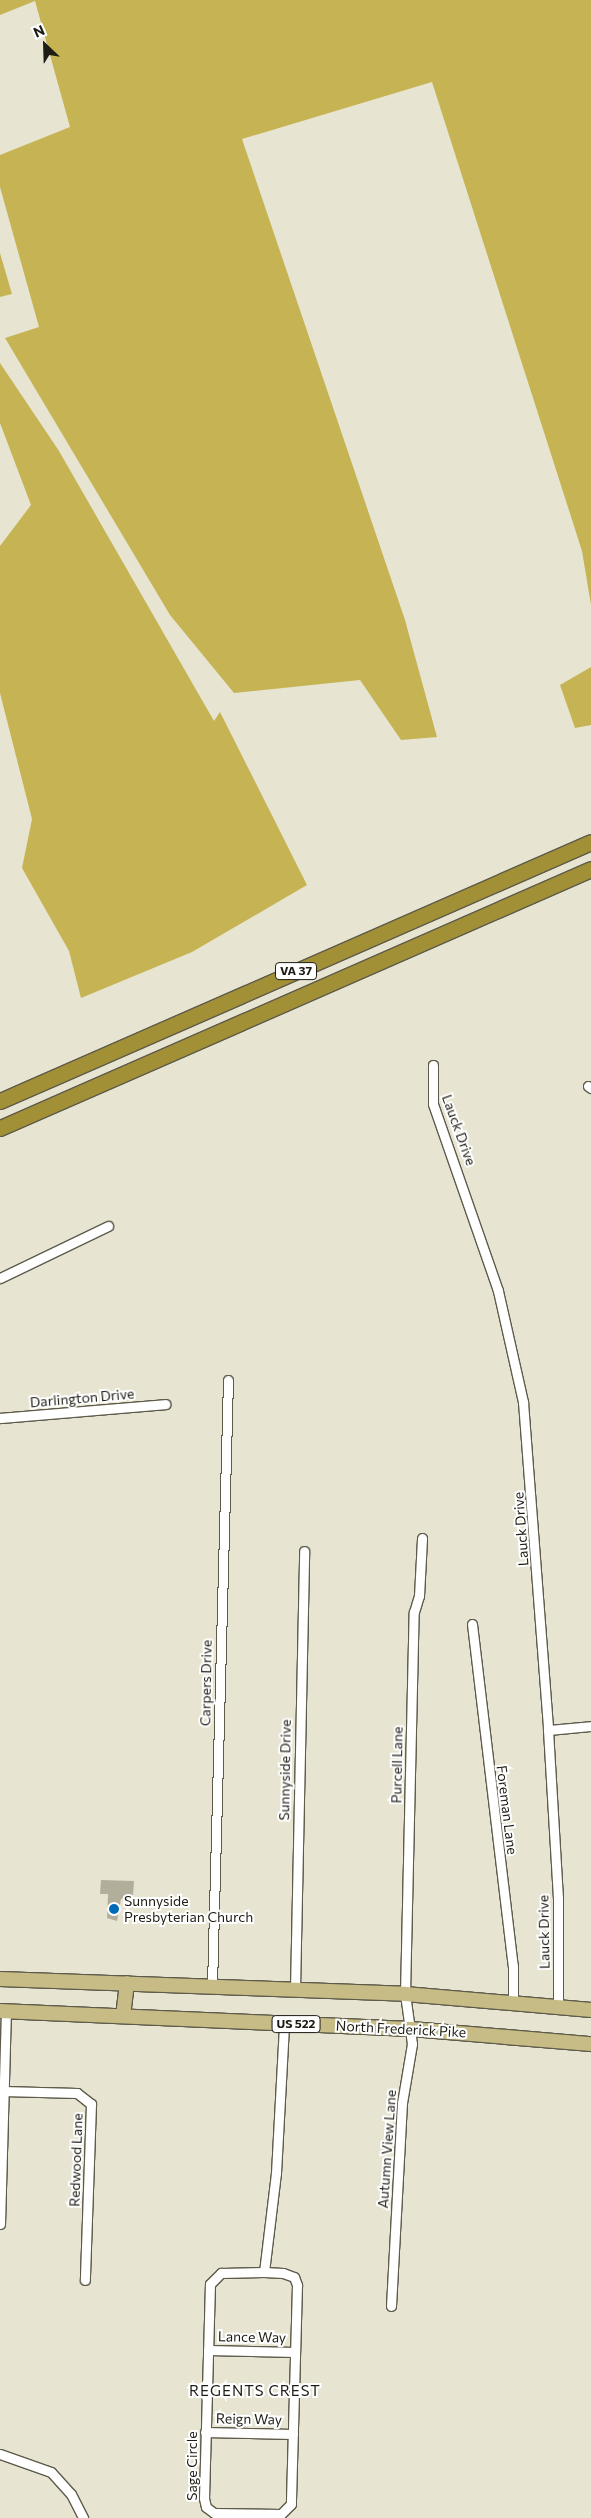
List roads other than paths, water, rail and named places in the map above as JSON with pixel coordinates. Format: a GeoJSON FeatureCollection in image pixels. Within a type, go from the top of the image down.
{"type":"FeatureCollection","features":[{"type":"Feature","properties":{"kind":"highway","name":"VA 37"},"geometry":{"type":"LineString","coordinates":[[0,1101],[591,842]]}},
{"type":"Feature","properties":{"kind":"highway","name":"VA 37"},"geometry":{"type":"LineString","coordinates":[[0,1128],[591,870]]}},
{"type":"Feature","properties":{"kind":"main road"},"geometry":{"type":"LineString","coordinates":[[0,1979],[406,1994],[514,2001],[591,2010]]}},
{"type":"Feature","properties":{"kind":"main road"},"geometry":{"type":"LineString","coordinates":[[123,2016],[127,1983]]}},
{"type":"Feature","properties":{"kind":"main road","name":"North Frederick Pike"},"geometry":{"type":"LineString","coordinates":[[3,2011],[410,2029],[591,2044]]}},
{"type":"Feature","properties":{"kind":"street","name":"Lauck Drive"},"geometry":{"type":"LineString","coordinates":[[433,1065],[434,1104],[496,1282],[521,1388],[548,1730],[558,1898],[558,2005]]}},
{"type":"Feature","properties":{"kind":"street"},"geometry":{"type":"LineString","coordinates":[[0,1278],[108,1226]]}},
{"type":"Feature","properties":{"kind":"street","name":"Carpers Drive"},"geometry":{"type":"LineString","coordinates":[[212,1986],[228,1380]]}},
{"type":"Feature","properties":{"kind":"street","name":"Darlington Drive"},"geometry":{"type":"LineString","coordinates":[[0,1418],[165,1404]]}},
{"type":"Feature","properties":{"kind":"street","name":"Purcell Lane"},"geometry":{"type":"LineString","coordinates":[[406,1994],[414,1612],[419,1596],[422,1538]]}},
{"type":"Feature","properties":{"kind":"street","name":"Sunnyside Drive"},"geometry":{"type":"LineString","coordinates":[[295,1990],[304,1551]]}},
{"type":"Feature","properties":{"kind":"street","name":"Foreman Lane"},"geometry":{"type":"LineString","coordinates":[[472,1624],[513,1966],[514,2001]]}},
{"type":"Feature","properties":{"kind":"street"},"geometry":{"type":"LineString","coordinates":[[548,1730],[591,1726]]}},
{"type":"Feature","properties":{"kind":"street","name":"Autumn View Lane"},"geometry":{"type":"LineString","coordinates":[[391,2306],[399,2139],[412,2044],[406,1994]]}},
{"type":"Feature","properties":{"kind":"street"},"geometry":{"type":"LineString","coordinates":[[0,2224],[4,2091],[3,2011]]}},
{"type":"Feature","properties":{"kind":"street"},"geometry":{"type":"LineString","coordinates":[[264,2272],[276,2173],[284,2023]]}},
{"type":"Feature","properties":{"kind":"street","name":"Redwood Lane"},"geometry":{"type":"LineString","coordinates":[[4,2091],[77,2094],[91,2104],[85,2280]]}},
{"type":"Feature","properties":{"kind":"street","name":"Sage Circle"},"geometry":{"type":"LineString","coordinates":[[264,2272],[283,2273],[294,2277],[297,2285],[291,2504],[288,2510],[274,2514],[214,2513],[206,2507],[210,2284],[215,2277],[227,2273],[264,2272]]}},
{"type":"Feature","properties":{"kind":"street","name":"Lance Way"},"geometry":{"type":"LineString","coordinates":[[208,2350],[296,2352]]}},
{"type":"Feature","properties":{"kind":"street","name":"Reign Way"},"geometry":{"type":"LineString","coordinates":[[206,2432],[293,2434]]}},
{"type":"Feature","properties":{"kind":"street"},"geometry":{"type":"LineString","coordinates":[[0,2454],[26,2460],[51,2472],[71,2494],[83,2518]]}},
{"type":"Feature","properties":{"kind":"place","name":"Sunnyside Presbyterian Church"},"geometry":{"type":"Point","coordinates":[114,1909]}},
{"type":"Feature","properties":{"kind":"district","name":"REGENTS CREST"},"geometry":{"type":"Point","coordinates":[255,2391]}}]}
